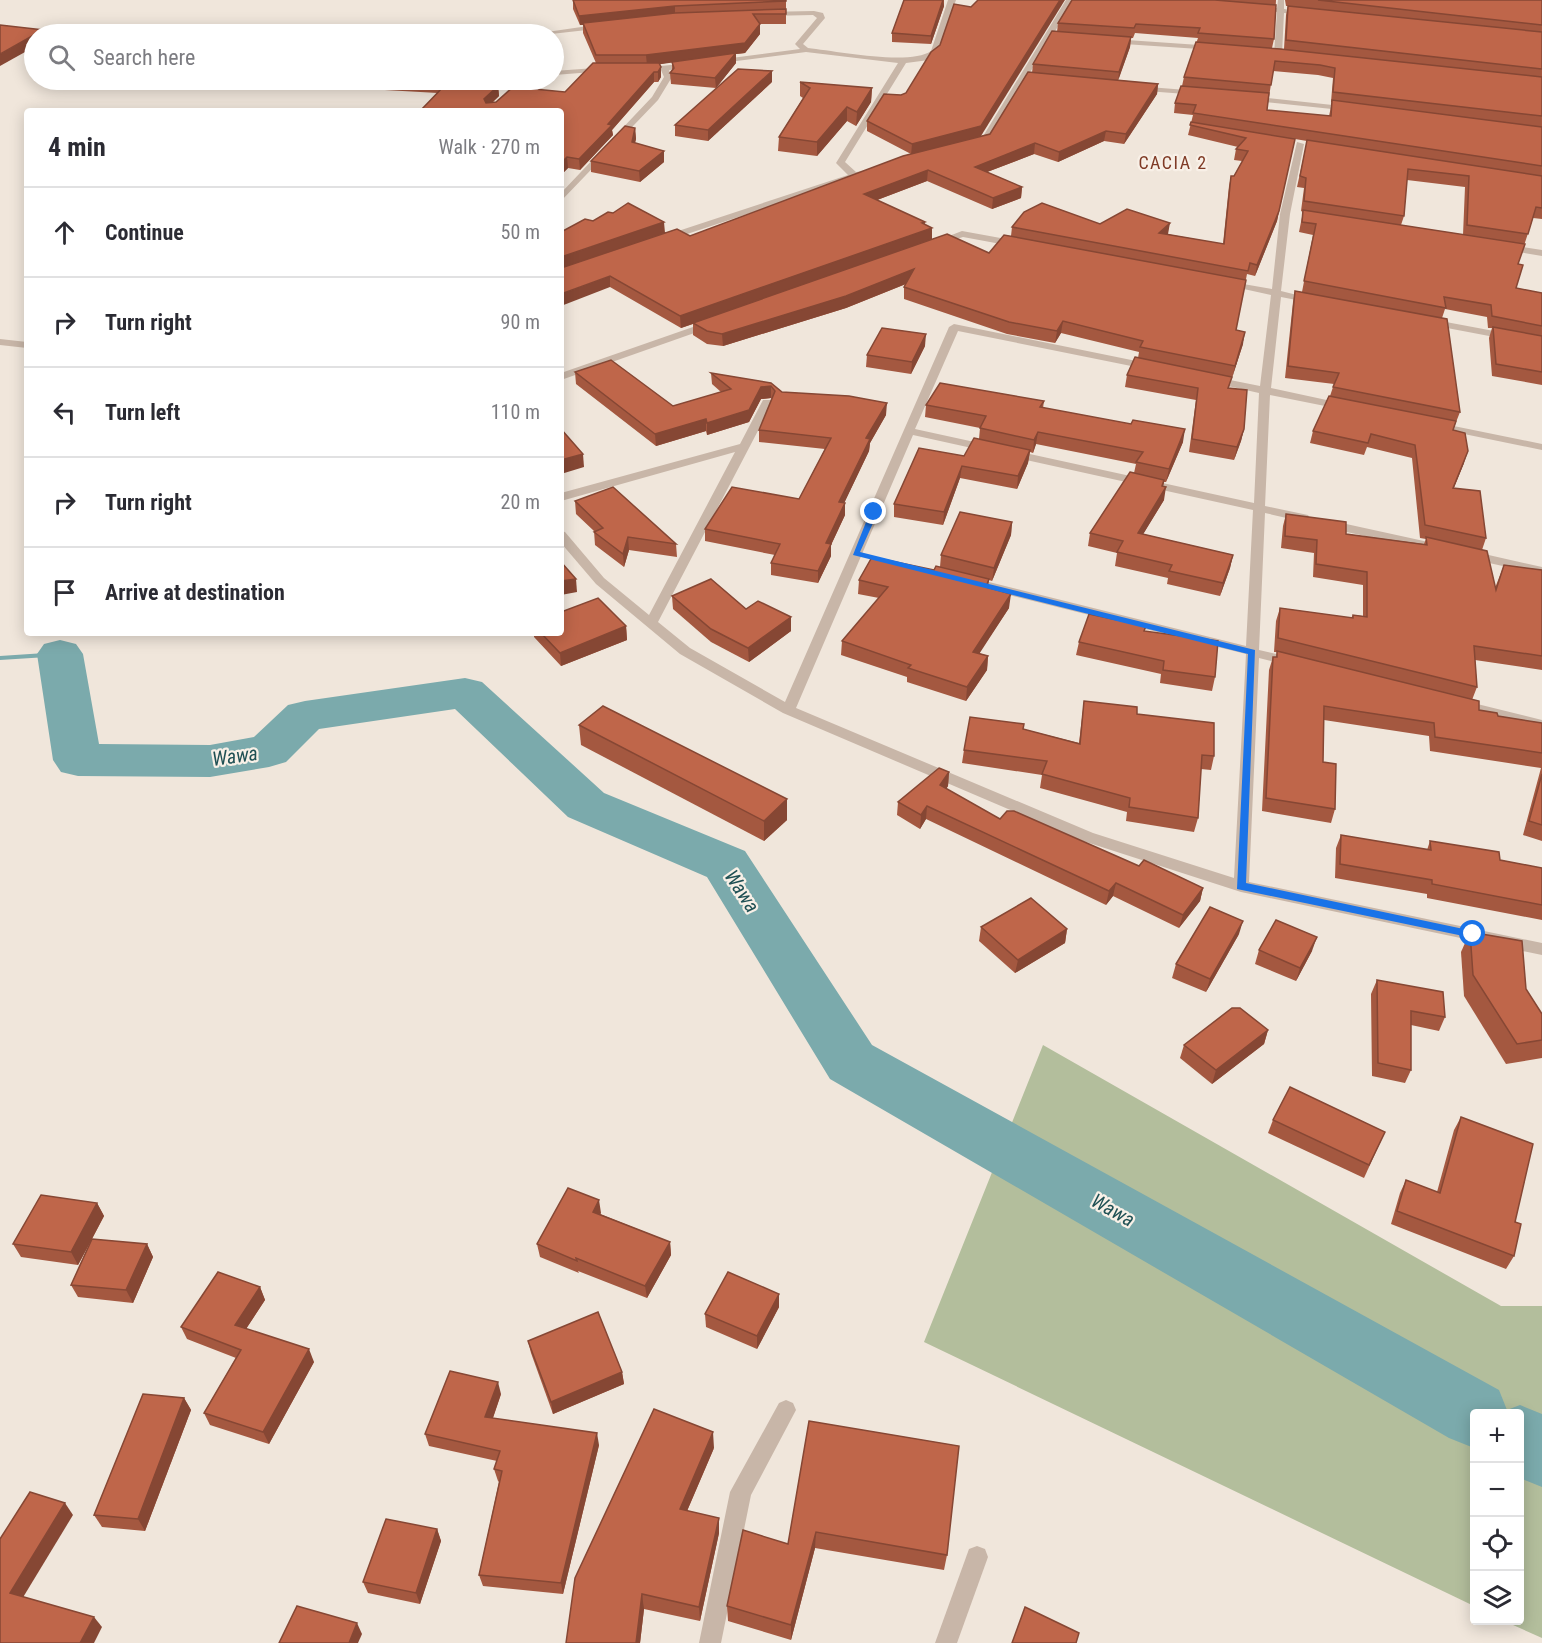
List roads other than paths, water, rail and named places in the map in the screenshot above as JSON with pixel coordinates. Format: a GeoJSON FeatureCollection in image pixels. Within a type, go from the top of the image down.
{"type":"FeatureCollection","features":[{"type":"Feature","properties":{"kind":"street"},"geometry":{"type":"LineString","coordinates":[[712,62],[806,50],[903,61],[926,58],[934,52],[952,0]]}},
{"type":"Feature","properties":{"kind":"street"},"geometry":{"type":"LineString","coordinates":[[964,146],[985,140],[1070,0]]}},
{"type":"Feature","properties":{"kind":"street"},"geometry":{"type":"LineString","coordinates":[[1278,54],[1281,0]]}},
{"type":"Feature","properties":{"kind":"street"},"geometry":{"type":"LineString","coordinates":[[1248,7],[1317,14]]}},
{"type":"Feature","properties":{"kind":"street"},"geometry":{"type":"LineString","coordinates":[[755,14],[814,13],[820,15],[821,18],[799,44],[806,50]]}},
{"type":"Feature","properties":{"kind":"street"},"geometry":{"type":"LineString","coordinates":[[564,30],[613,24]]}},
{"type":"Feature","properties":{"kind":"street"},"geometry":{"type":"LineString","coordinates":[[1048,36],[1060,37]]}},
{"type":"Feature","properties":{"kind":"street"},"geometry":{"type":"LineString","coordinates":[[1107,40],[1222,49]]}},
{"type":"Feature","properties":{"kind":"street"},"geometry":{"type":"LineString","coordinates":[[1267,53],[1290,56]]}},
{"type":"Feature","properties":{"kind":"street"},"geometry":{"type":"LineString","coordinates":[[855,175],[840,163],[903,61]]}},
{"type":"Feature","properties":{"kind":"street"},"geometry":{"type":"LineString","coordinates":[[636,70],[700,64]]}},
{"type":"Feature","properties":{"kind":"street"},"geometry":{"type":"LineString","coordinates":[[564,195],[655,98],[668,77],[664,68]]}},
{"type":"Feature","properties":{"kind":"street"},"geometry":{"type":"LineString","coordinates":[[564,72],[613,69]]}},
{"type":"Feature","properties":{"kind":"street"},"geometry":{"type":"LineString","coordinates":[[1023,77],[1035,78]]}},
{"type":"Feature","properties":{"kind":"street"},"geometry":{"type":"LineString","coordinates":[[1127,87],[1208,94]]}},
{"type":"Feature","properties":{"kind":"street"},"geometry":{"type":"LineString","coordinates":[[495,108],[513,90]]}},
{"type":"Feature","properties":{"kind":"street"},"geometry":{"type":"LineString","coordinates":[[1242,97],[1358,110]]}},
{"type":"Feature","properties":{"kind":"street"},"geometry":{"type":"LineString","coordinates":[[1241,886],[1265,391],[1276,294],[1291,214],[1300,144]]}},
{"type":"Feature","properties":{"kind":"street"},"geometry":{"type":"LineString","coordinates":[[651,243],[876,169]]}},
{"type":"Feature","properties":{"kind":"street"},"geometry":{"type":"LineString","coordinates":[[928,246],[962,234],[1031,247]]}},
{"type":"Feature","properties":{"kind":"street"},"geometry":{"type":"LineString","coordinates":[[1495,246],[1542,254]]}},
{"type":"Feature","properties":{"kind":"street"},"geometry":{"type":"LineString","coordinates":[[1218,283],[1322,302]]}},
{"type":"Feature","properties":{"kind":"street"},"geometry":{"type":"LineString","coordinates":[[564,376],[728,317]]}},
{"type":"Feature","properties":{"kind":"street"},"geometry":{"type":"LineString","coordinates":[[1415,319],[1542,343]]}},
{"type":"Feature","properties":{"kind":"street"},"geometry":{"type":"LineString","coordinates":[[788,710],[862,554],[909,431],[954,327],[1162,369]]}},
{"type":"Feature","properties":{"kind":"street"},"geometry":{"type":"LineString","coordinates":[[0,342],[24,345]]}},
{"type":"Feature","properties":{"kind":"street"},"geometry":{"type":"LineString","coordinates":[[1196,376],[1358,409]]}},
{"type":"Feature","properties":{"kind":"street"},"geometry":{"type":"LineString","coordinates":[[651,624],[767,402]]}},
{"type":"Feature","properties":{"kind":"street"},"geometry":{"type":"LineString","coordinates":[[1427,423],[1542,447]]}},
{"type":"Feature","properties":{"kind":"street"},"geometry":{"type":"LineString","coordinates":[[909,431],[1440,549]]}},
{"type":"Feature","properties":{"kind":"street"},"geometry":{"type":"LineString","coordinates":[[564,496],[744,446]]}},
{"type":"Feature","properties":{"kind":"street"},"geometry":{"type":"LineString","coordinates":[[564,539],[600,581],[684,651],[788,710],[1088,837],[1241,886],[1542,949]]}},
{"type":"Feature","properties":{"kind":"street"},"geometry":{"type":"LineString","coordinates":[[1463,554],[1542,571]]}},
{"type":"Feature","properties":{"kind":"street"},"geometry":{"type":"LineString","coordinates":[[958,579],[1310,667]]}},
{"type":"Feature","properties":{"kind":"street"},"geometry":{"type":"LineString","coordinates":[[1449,701],[1542,724]]}},
{"type":"Feature","properties":{"kind":"street"},"geometry":{"type":"LineString","coordinates":[[710,1643],[741,1492],[786,1410]]}},
{"type":"Feature","properties":{"kind":"street"},"geometry":{"type":"LineString","coordinates":[[946,1643],[977,1557]]}},
{"type":"Feature","properties":{"kind":"waterway","name":"Wawa"},"geometry":{"type":"LineString","coordinates":[[0,658],[60,654]]}},
{"type":"Feature","properties":{"kind":"waterway","name":"Wawa"},"geometry":{"type":"LineString","coordinates":[[60,654],[78,760],[210,761],[269,751],[305,716],[465,693],[586,805],[726,864],[851,1062],[1470,1412]]}},
{"type":"Feature","properties":{"kind":"waterway","name":"Wawa"},"geometry":{"type":"LineString","coordinates":[[1524,1441],[1542,1452]]}},
{"type":"Feature","properties":{"kind":"district","name":"CACIA 2"},"geometry":{"type":"Point","coordinates":[1173,162]}}]}
